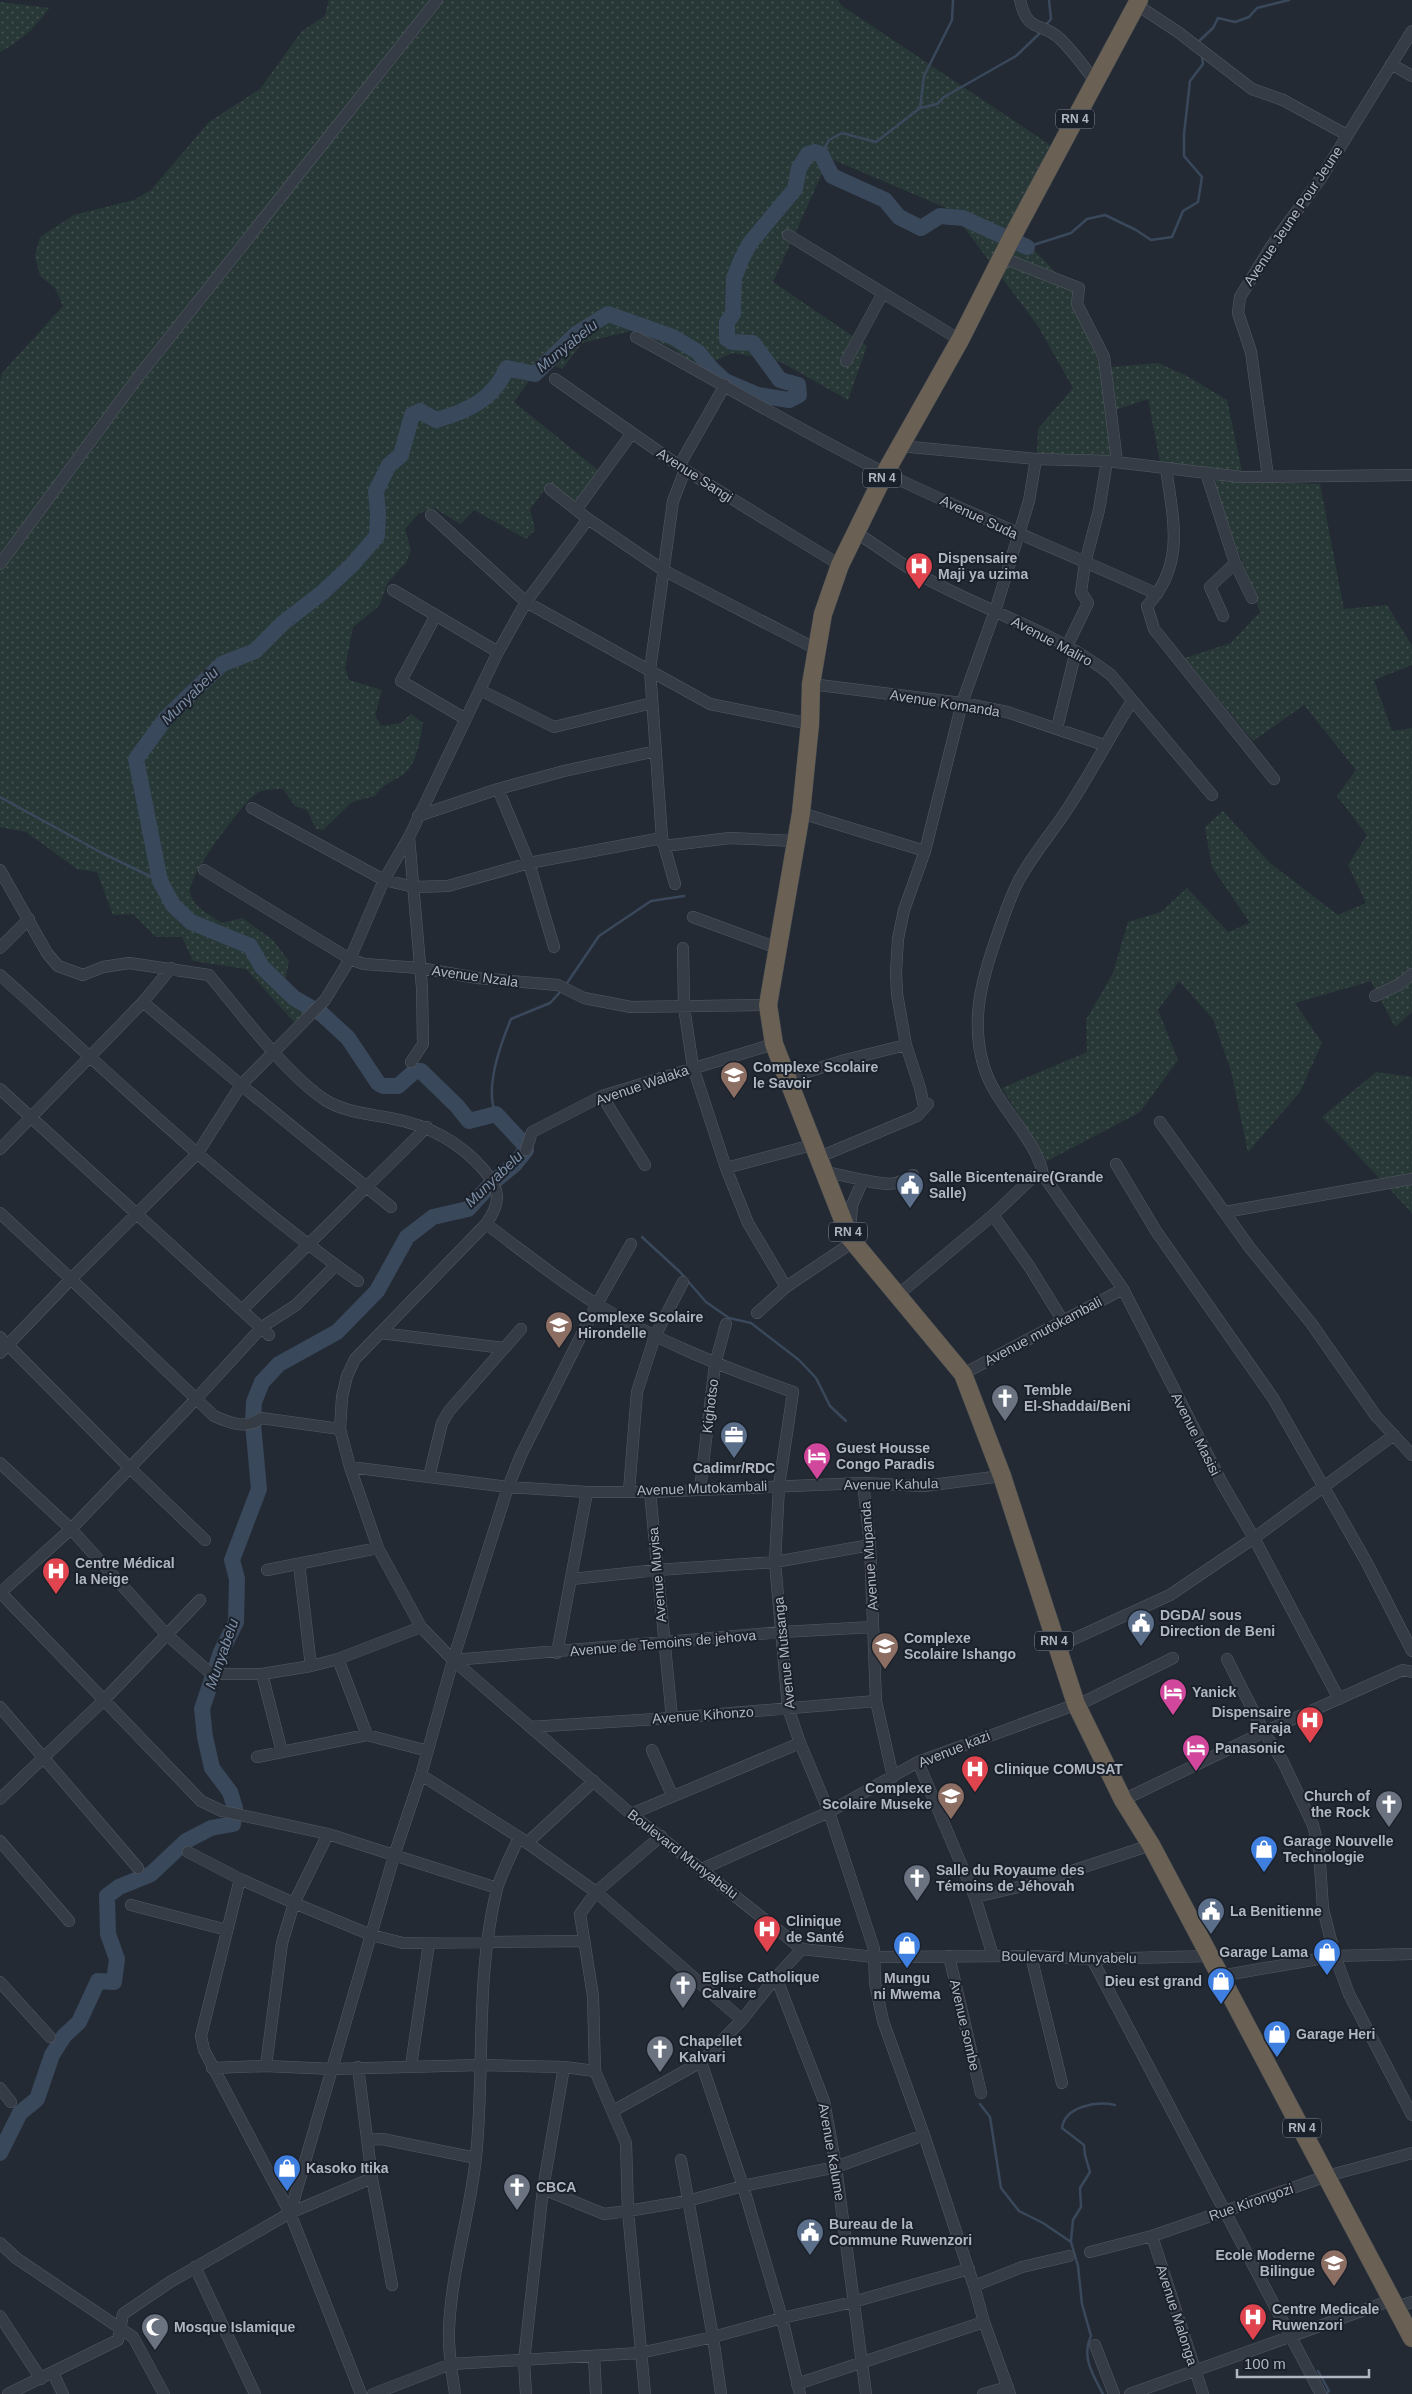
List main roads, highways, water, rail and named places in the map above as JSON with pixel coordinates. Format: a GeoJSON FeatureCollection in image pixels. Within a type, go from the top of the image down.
{"type":"FeatureCollection","features":[{"type":"Feature","properties":{"kind":"highway","name":"RN 4"},"geometry":{"type":"LineString","coordinates":[[1138,3],[960,340],[885,473],[840,565],[824,614],[811,684],[810,724],[801,813],[768,1005],[774,1044],[817,1158],[852,1240],[899,1294],[963,1374],[1002,1476],[1076,1704],[1123,1800],[1151,1845],[1327,2176],[1400,2303],[1412,2338]]}},
{"type":"Feature","properties":{"kind":"waterway"},"geometry":{"type":"LineString","coordinates":[[920,108],[924,76],[952,20],[953,0]]}},
{"type":"Feature","properties":{"kind":"waterway"},"geometry":{"type":"LineString","coordinates":[[1045,26],[1051,19],[1049,0]]}},
{"type":"Feature","properties":{"kind":"waterway","name":"Munyabelu"},"geometry":{"type":"LineString","coordinates":[[1197,43],[1213,28],[1218,18],[1235,22],[1249,17],[1257,8],[1289,0]]}},
{"type":"Feature","properties":{"kind":"waterway"},"geometry":{"type":"LineString","coordinates":[[821,154],[829,140],[842,133],[876,142],[920,108],[937,104],[944,97],[1016,56],[1039,34]]}},
{"type":"Feature","properties":{"kind":"waterway","name":"Munyabelu"},"geometry":{"type":"LineString","coordinates":[[1027,247],[1071,233],[1087,219],[1105,215],[1136,230],[1151,240],[1172,237],[1183,211],[1198,202],[1202,177],[1184,156],[1184,134],[1190,81],[1203,64],[1202,56]]}},
{"type":"Feature","properties":{"kind":"waterway","name":"Munyabelu"},"geometry":{"type":"LineString","coordinates":[[0,2153],[20,2113],[37,2099],[52,2055],[64,2036],[79,2022],[98,1981],[114,1982],[117,1959],[108,1934],[107,1896],[119,1887],[151,1874],[186,1841],[211,1828],[233,1824],[235,1808],[230,1792],[212,1768],[205,1737],[202,1709],[221,1652],[236,1622],[237,1579],[232,1560],[259,1489],[253,1424],[254,1402],[262,1382],[279,1364],[337,1332],[377,1291],[407,1237],[433,1217],[468,1209],[492,1183],[515,1164],[526,1150],[523,1143],[496,1114],[469,1121],[457,1106],[421,1071],[415,1071],[398,1086],[383,1086],[378,1083],[348,1038],[322,1014],[294,998],[262,967],[250,946],[191,922],[173,905],[160,881],[136,759],[166,718],[222,664],[255,651],[283,623],[323,592],[352,565],[377,536],[378,513],[376,491],[389,465],[401,455],[412,415],[420,411],[436,420],[459,413],[487,396],[501,379],[507,368],[535,374],[576,334],[608,314],[673,337],[698,352],[725,381],[758,395],[789,400],[799,395],[798,385],[780,380],[753,343],[732,342],[727,339],[727,322],[733,314],[734,278],[742,258],[750,243],[795,189],[799,168],[808,154],[815,152],[821,154],[832,176],[885,200],[899,217],[921,228],[940,216],[963,218],[1027,247]]}},
{"type":"Feature","properties":{"kind":"waterway"},"geometry":{"type":"LineString","coordinates":[[0,797],[102,853],[160,881]]}},
{"type":"Feature","properties":{"kind":"waterway"},"geometry":{"type":"LineString","coordinates":[[565,986],[599,936],[651,901],[684,896]]}},
{"type":"Feature","properties":{"kind":"waterway"},"geometry":{"type":"LineString","coordinates":[[496,1114],[492,1092],[495,1066],[511,1019],[550,1003],[562,990]]}},
{"type":"Feature","properties":{"kind":"waterway"},"geometry":{"type":"LineString","coordinates":[[642,1237],[680,1272],[706,1302],[729,1318],[751,1323],[799,1360],[816,1378],[830,1406],[846,1421]]}},
{"type":"Feature","properties":{"kind":"waterway"},"geometry":{"type":"LineString","coordinates":[[980,2104],[990,2117],[1001,2188],[1019,2211],[1043,2223],[1071,2242],[1078,2266],[1082,2304],[1091,2336],[1087,2351],[1088,2359],[1092,2373],[1103,2394]]}},
{"type":"Feature","properties":{"kind":"waterway"},"geometry":{"type":"LineString","coordinates":[[1071,2241],[1073,2220],[1081,2207],[1080,2188],[1090,2172],[1084,2145],[1062,2128],[1064,2121],[1075,2110],[1083,2107],[1100,2104],[1115,2105]]}},
{"type":"Feature","properties":{"kind":"waterway"},"geometry":{"type":"LineString","coordinates":[[1318,2371],[1329,2391],[1326,2394]]}},
{"type":"Feature","properties":{"kind":"place","name":"Dispensaire Maji ya uzima"},"geometry":{"type":"Point","coordinates":[919,590]}},
{"type":"Feature","properties":{"kind":"place","name":"Complexe Scolaire le Savoir"},"geometry":{"type":"Point","coordinates":[734,1099]}},
{"type":"Feature","properties":{"kind":"place","name":"Salle Bicentenaire(Grande Salle)"},"geometry":{"type":"Point","coordinates":[910,1209]}},
{"type":"Feature","properties":{"kind":"place","name":"Complexe Scolaire Hirondelle"},"geometry":{"type":"Point","coordinates":[559,1349]}},
{"type":"Feature","properties":{"kind":"place","name":"Temble El-Shaddai/Beni"},"geometry":{"type":"Point","coordinates":[1005,1422]}},
{"type":"Feature","properties":{"kind":"place","name":"Cadimr/RDC"},"geometry":{"type":"Point","coordinates":[734,1459]}},
{"type":"Feature","properties":{"kind":"place","name":"Guest Housse Congo Paradis"},"geometry":{"type":"Point","coordinates":[817,1480]}},
{"type":"Feature","properties":{"kind":"place","name":"Centre Médical la Neige"},"geometry":{"type":"Point","coordinates":[56,1595]}},
{"type":"Feature","properties":{"kind":"place","name":"DGDA/ sous Direction de Beni"},"geometry":{"type":"Point","coordinates":[1141,1647]}},
{"type":"Feature","properties":{"kind":"place","name":"Complexe Scolaire Ishango"},"geometry":{"type":"Point","coordinates":[885,1670]}},
{"type":"Feature","properties":{"kind":"place","name":"Yanick"},"geometry":{"type":"Point","coordinates":[1173,1716]}},
{"type":"Feature","properties":{"kind":"place","name":"Dispensaire Faraja"},"geometry":{"type":"Point","coordinates":[1310,1744]}},
{"type":"Feature","properties":{"kind":"place","name":"Panasonic"},"geometry":{"type":"Point","coordinates":[1196,1772]}},
{"type":"Feature","properties":{"kind":"place","name":"Clinique COMUSAT"},"geometry":{"type":"Point","coordinates":[975,1793]}},
{"type":"Feature","properties":{"kind":"place","name":"Complexe Scolaire Museke"},"geometry":{"type":"Point","coordinates":[951,1820]}},
{"type":"Feature","properties":{"kind":"place","name":"Church of the Rock"},"geometry":{"type":"Point","coordinates":[1389,1828]}},
{"type":"Feature","properties":{"kind":"place","name":"Garage Nouvelle Technologie"},"geometry":{"type":"Point","coordinates":[1264,1873]}},
{"type":"Feature","properties":{"kind":"place","name":"Salle du Royaume des Témoins de Jéhovah"},"geometry":{"type":"Point","coordinates":[917,1902]}},
{"type":"Feature","properties":{"kind":"place","name":"La Benitienne"},"geometry":{"type":"Point","coordinates":[1211,1935]}},
{"type":"Feature","properties":{"kind":"place","name":"Clinique de Santé"},"geometry":{"type":"Point","coordinates":[767,1953]}},
{"type":"Feature","properties":{"kind":"place","name":"Mungu ni Mwema"},"geometry":{"type":"Point","coordinates":[907,1969]}},
{"type":"Feature","properties":{"kind":"place","name":"Garage Lama"},"geometry":{"type":"Point","coordinates":[1327,1976]}},
{"type":"Feature","properties":{"kind":"place","name":"Dieu est grand"},"geometry":{"type":"Point","coordinates":[1221,2005]}},
{"type":"Feature","properties":{"kind":"place","name":"Eglise Catholique Calvaire"},"geometry":{"type":"Point","coordinates":[683,2009]}},
{"type":"Feature","properties":{"kind":"place","name":"Garage Heri"},"geometry":{"type":"Point","coordinates":[1277,2058]}},
{"type":"Feature","properties":{"kind":"place","name":"Chapellet Kalvari"},"geometry":{"type":"Point","coordinates":[660,2073]}},
{"type":"Feature","properties":{"kind":"place","name":"Kasoko Itika"},"geometry":{"type":"Point","coordinates":[287,2192]}},
{"type":"Feature","properties":{"kind":"place","name":"CBCA"},"geometry":{"type":"Point","coordinates":[517,2211]}},
{"type":"Feature","properties":{"kind":"place","name":"Bureau de la Commune Ruwenzori"},"geometry":{"type":"Point","coordinates":[810,2256]}},
{"type":"Feature","properties":{"kind":"place","name":"Ecole Moderne Bilingue"},"geometry":{"type":"Point","coordinates":[1334,2287]}},
{"type":"Feature","properties":{"kind":"place","name":"Centre Medicale Ruwenzori"},"geometry":{"type":"Point","coordinates":[1253,2341]}},
{"type":"Feature","properties":{"kind":"place","name":"Mosque Islamique"},"geometry":{"type":"Point","coordinates":[155,2351]}}]}
